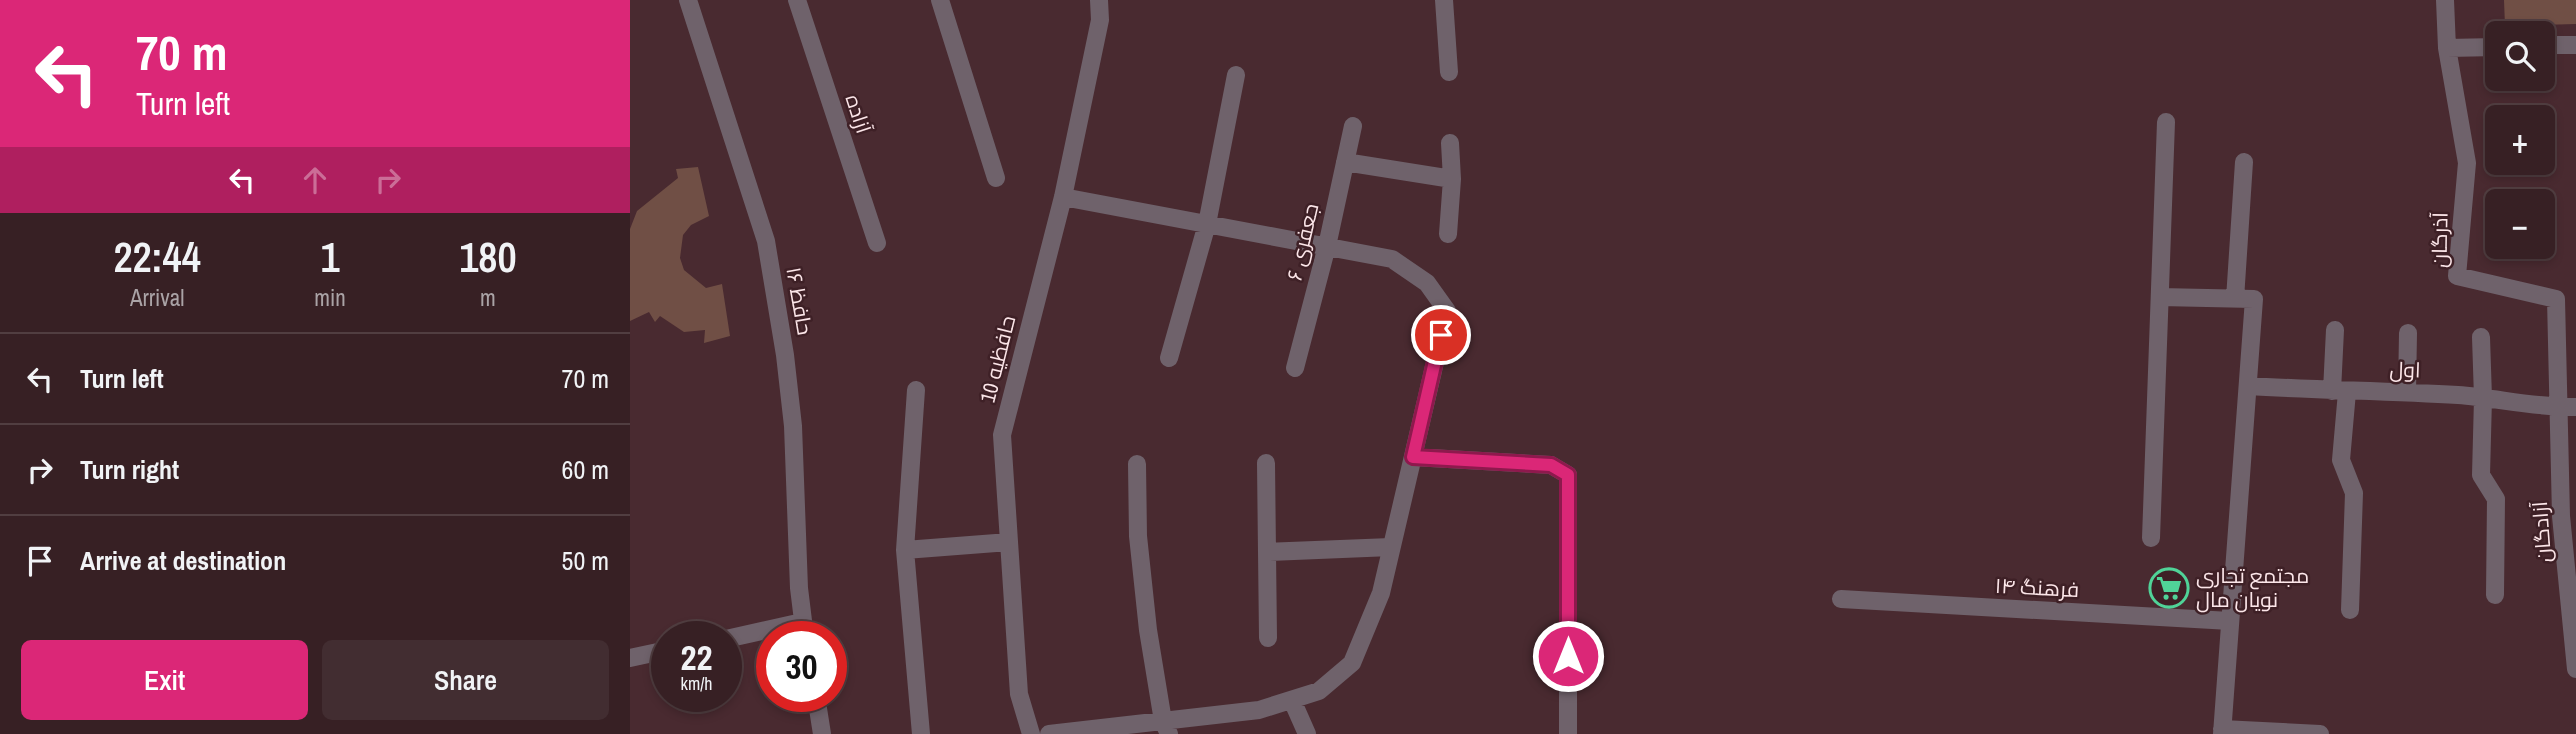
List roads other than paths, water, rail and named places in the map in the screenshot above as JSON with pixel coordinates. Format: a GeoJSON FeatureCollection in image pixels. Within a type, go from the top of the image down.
{"type":"FeatureCollection","features":[{"type":"Feature","properties":{"kind":"street","name":"حافظ ۱۶"},"geometry":{"type":"LineString","coordinates":[[688,0],[766,241],[785,355],[793,426],[803,621]]}},
{"type":"Feature","properties":{"kind":"street","name":"آزاده"},"geometry":{"type":"LineString","coordinates":[[797,0],[877,243]]}},
{"type":"Feature","properties":{"kind":"street"},"geometry":{"type":"LineString","coordinates":[[940,0],[996,178]]}},
{"type":"Feature","properties":{"kind":"street","name":"حافظیه 10"},"geometry":{"type":"LineString","coordinates":[[1031,734],[1019,694],[1002,435],[1063,197],[1100,20],[1099,0]]}},
{"type":"Feature","properties":{"kind":"street"},"geometry":{"type":"LineString","coordinates":[[1444,0],[1449,72]]}},
{"type":"Feature","properties":{"kind":"street","name":"آذرگان"},"geometry":{"type":"LineString","coordinates":[[2445,0],[2447,48],[2467,163],[2457,276],[2556,299],[2568,407]]}},
{"type":"Feature","properties":{"kind":"street"},"geometry":{"type":"LineString","coordinates":[[2555,46],[2576,45]]}},
{"type":"Feature","properties":{"kind":"street"},"geometry":{"type":"LineString","coordinates":[[2447,48],[2485,47]]}},
{"type":"Feature","properties":{"kind":"street"},"geometry":{"type":"LineString","coordinates":[[1168,358],[1207,224],[1236,75]]}},
{"type":"Feature","properties":{"kind":"street"},"geometry":{"type":"LineString","coordinates":[[2151,538],[2166,121]]}},
{"type":"Feature","properties":{"kind":"street","name":"جعفری ۶"},"geometry":{"type":"LineString","coordinates":[[1295,368],[1327,246],[1353,126]]}},
{"type":"Feature","properties":{"kind":"street"},"geometry":{"type":"LineString","coordinates":[[1448,234],[1452,179],[1450,143]]}},
{"type":"Feature","properties":{"kind":"street"},"geometry":{"type":"LineString","coordinates":[[1345,162],[1452,179]]}},
{"type":"Feature","properties":{"kind":"street"},"geometry":{"type":"LineString","coordinates":[[2235,299],[2244,162]]}},
{"type":"Feature","properties":{"kind":"street"},"geometry":{"type":"LineString","coordinates":[[1049,734],[1166,727],[1259,710],[1319,691],[1352,663],[1381,593],[1447,311],[1427,282],[1392,259],[1063,197]]}},
{"type":"Feature","properties":{"kind":"street"},"geometry":{"type":"LineString","coordinates":[[2160,296],[2254,299],[2222,731],[2318,734]]}},
{"type":"Feature","properties":{"kind":"street"},"geometry":{"type":"LineString","coordinates":[[2335,330],[2341,460],[2354,493],[2350,610]]}},
{"type":"Feature","properties":{"kind":"street"},"geometry":{"type":"LineString","coordinates":[[2407,392],[2408,334]]}},
{"type":"Feature","properties":{"kind":"street"},"geometry":{"type":"LineString","coordinates":[[2481,337],[2481,475],[2496,499],[2495,595]]}},
{"type":"Feature","properties":{"kind":"street","name":"اول"},"geometry":{"type":"LineString","coordinates":[[2248,386],[2339,392],[2407,392],[2568,407]]}},
{"type":"Feature","properties":{"kind":"street"},"geometry":{"type":"LineString","coordinates":[[916,390],[905,550],[921,734]]}},
{"type":"Feature","properties":{"kind":"street","name":"آزادگان"},"geometry":{"type":"LineString","coordinates":[[2568,407],[2561,516],[2576,668]]}},
{"type":"Feature","properties":{"kind":"street"},"geometry":{"type":"LineString","coordinates":[[1413,457],[1551,465],[1568,475],[1568,734]]}},
{"type":"Feature","properties":{"kind":"street"},"geometry":{"type":"LineString","coordinates":[[1266,463],[1268,638]]}},
{"type":"Feature","properties":{"kind":"street"},"geometry":{"type":"LineString","coordinates":[[1137,464],[1138,536],[1148,630],[1166,727]]}},
{"type":"Feature","properties":{"kind":"street"},"geometry":{"type":"LineString","coordinates":[[905,550],[1009,542]]}},
{"type":"Feature","properties":{"kind":"street"},"geometry":{"type":"LineString","coordinates":[[1267,552],[1391,547]]}},
{"type":"Feature","properties":{"kind":"street","name":"فرهنگ ۱۴"},"geometry":{"type":"LineString","coordinates":[[1841,599],[2230,621]]}},
{"type":"Feature","properties":{"kind":"street"},"geometry":{"type":"LineString","coordinates":[[630,657],[651,653]]}},
{"type":"Feature","properties":{"kind":"street"},"geometry":{"type":"LineString","coordinates":[[1292,700],[1307,734]]}},
{"type":"Feature","properties":{"kind":"street"},"geometry":{"type":"LineString","coordinates":[[819,712],[822,734]]}},
{"type":"Feature","properties":{"kind":"place","name":"مجتمع تجاری نویان مال"},"geometry":{"type":"Point","coordinates":[2169,588]}}]}
